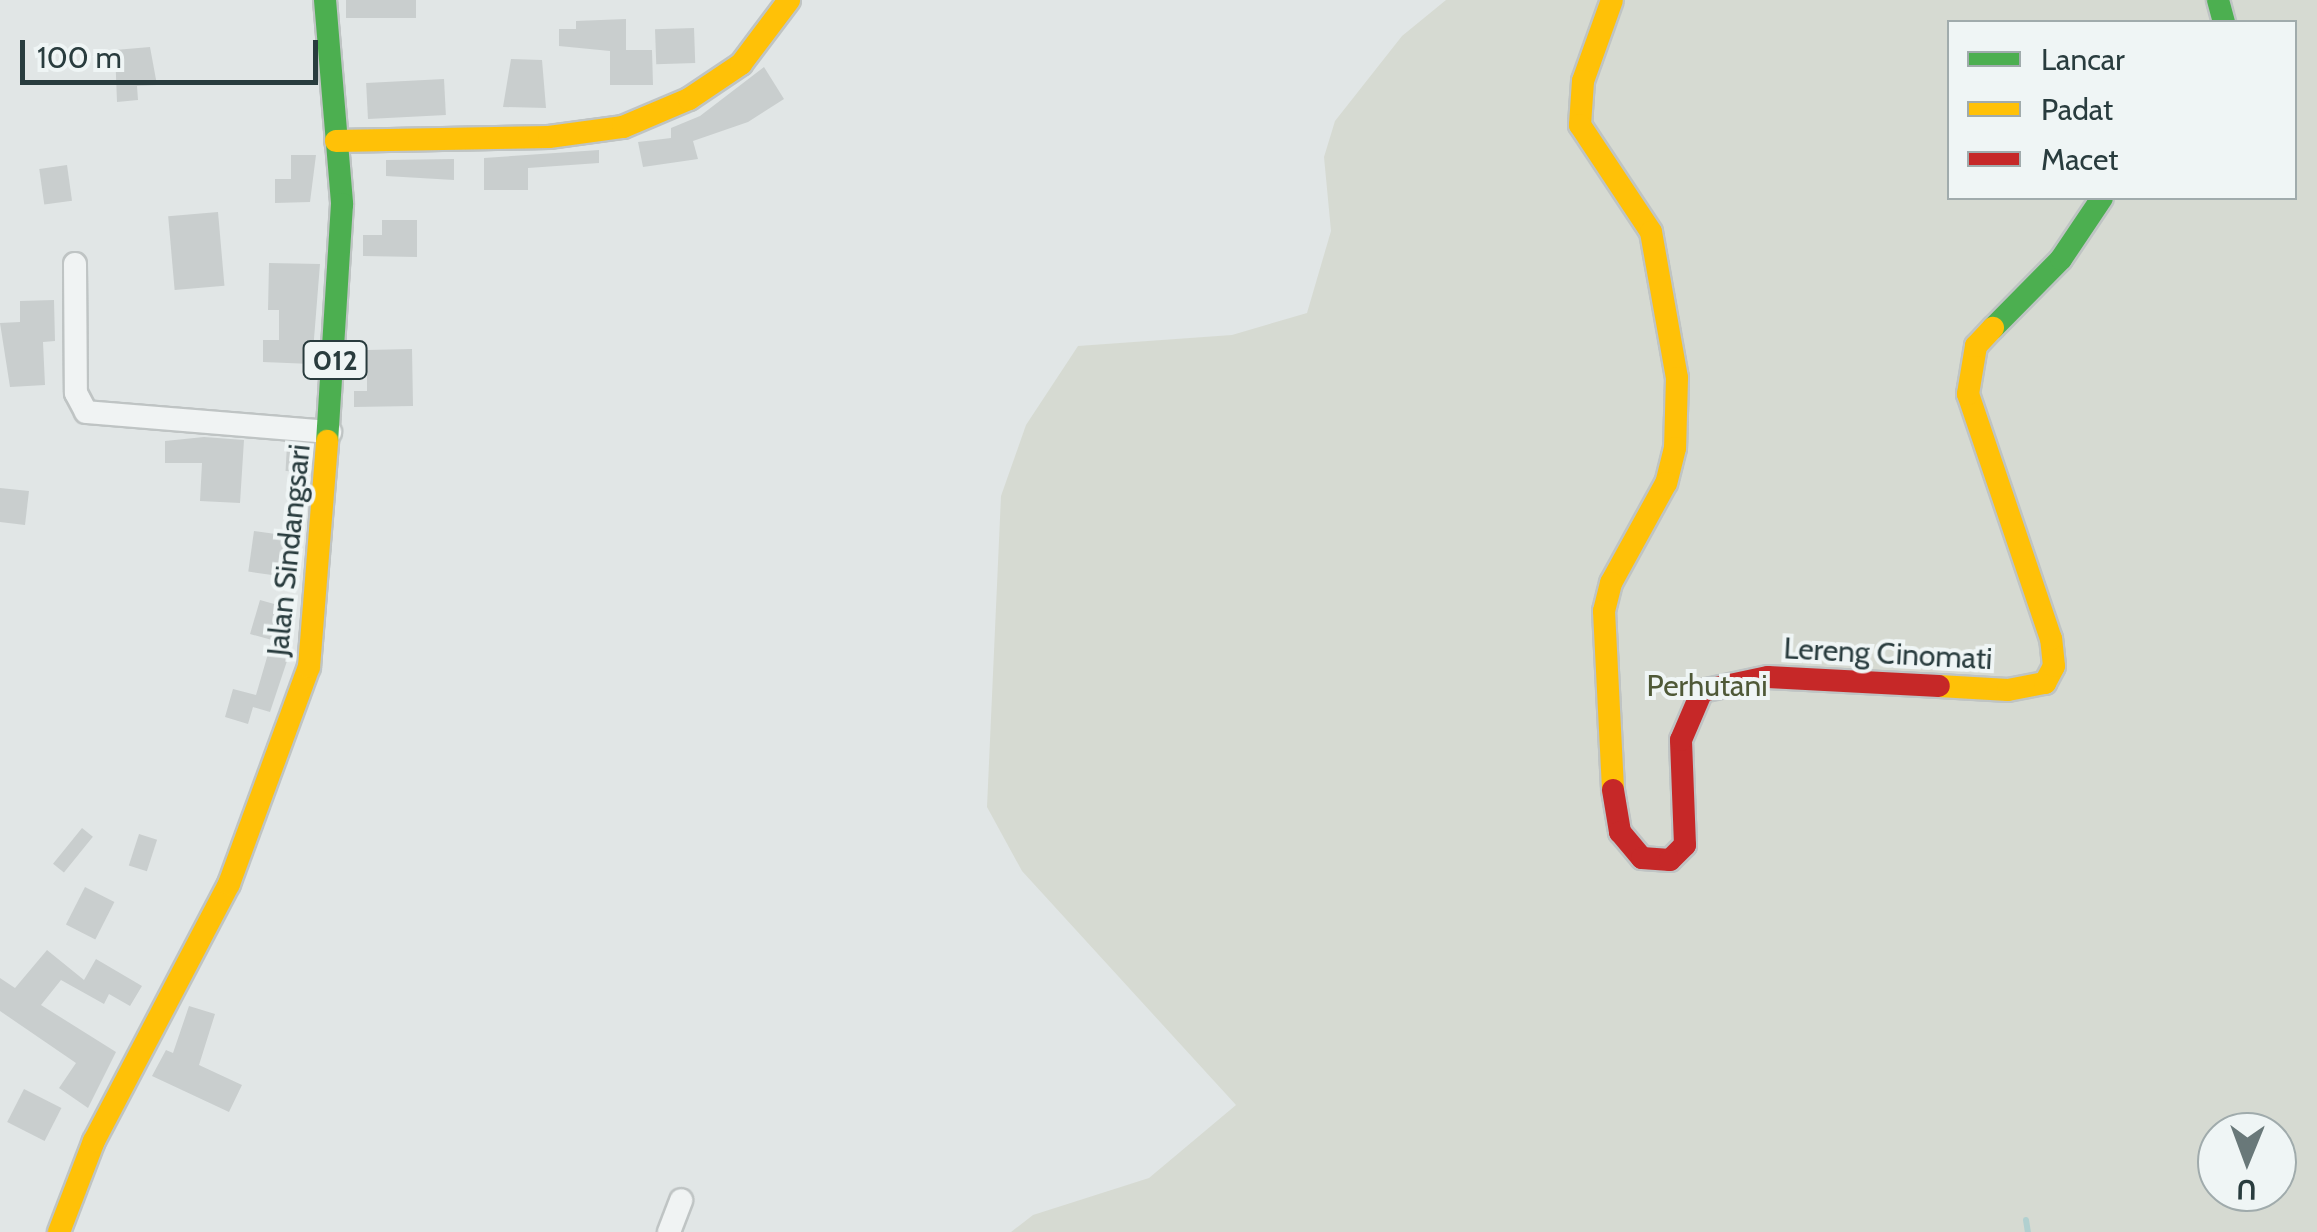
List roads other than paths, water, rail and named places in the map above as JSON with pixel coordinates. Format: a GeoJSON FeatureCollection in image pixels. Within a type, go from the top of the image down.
{"type":"FeatureCollection","features":[{"type":"Feature","properties":{"kind":"main road","name":"Jalan Sindangsari"},"geometry":{"type":"LineString","coordinates":[[59,1232],[94,1141],[260,812],[309,667],[341,276],[325,0]]}},
{"type":"Feature","properties":{"kind":"main road"},"geometry":{"type":"LineString","coordinates":[[336,140],[549,137],[623,127],[699,94],[741,64],[789,0]]}},
{"type":"Feature","properties":{"kind":"main road","name":"Lereng Cinomati"},"geometry":{"type":"LineString","coordinates":[[1612,0],[1582,81],[1580,125],[1651,232],[1676,378],[1675,448],[1666,482],[1611,583],[1604,611],[1612,785],[1620,832],[1642,858],[1670,860],[1685,846],[1681,740],[1702,692],[1768,677],[2018,691],[2044,683],[2054,666],[2050,639],[1968,394],[1968,373],[1976,346],[2062,259],[2101,200]]}},
{"type":"Feature","properties":{"kind":"street"},"geometry":{"type":"LineString","coordinates":[[75,264],[76,394],[86,412],[330,432]]}},
{"type":"Feature","properties":{"kind":"street"},"geometry":{"type":"LineString","coordinates":[[669,1232],[681,1200]]}},
{"type":"Feature","properties":{"kind":"waterway"},"geometry":{"type":"LineString","coordinates":[[2026,1220],[2028,1232]]}},
{"type":"Feature","properties":{"kind":"park label","name":"Perhutani"},"geometry":{"type":"Point","coordinates":[1707,686]}}]}
